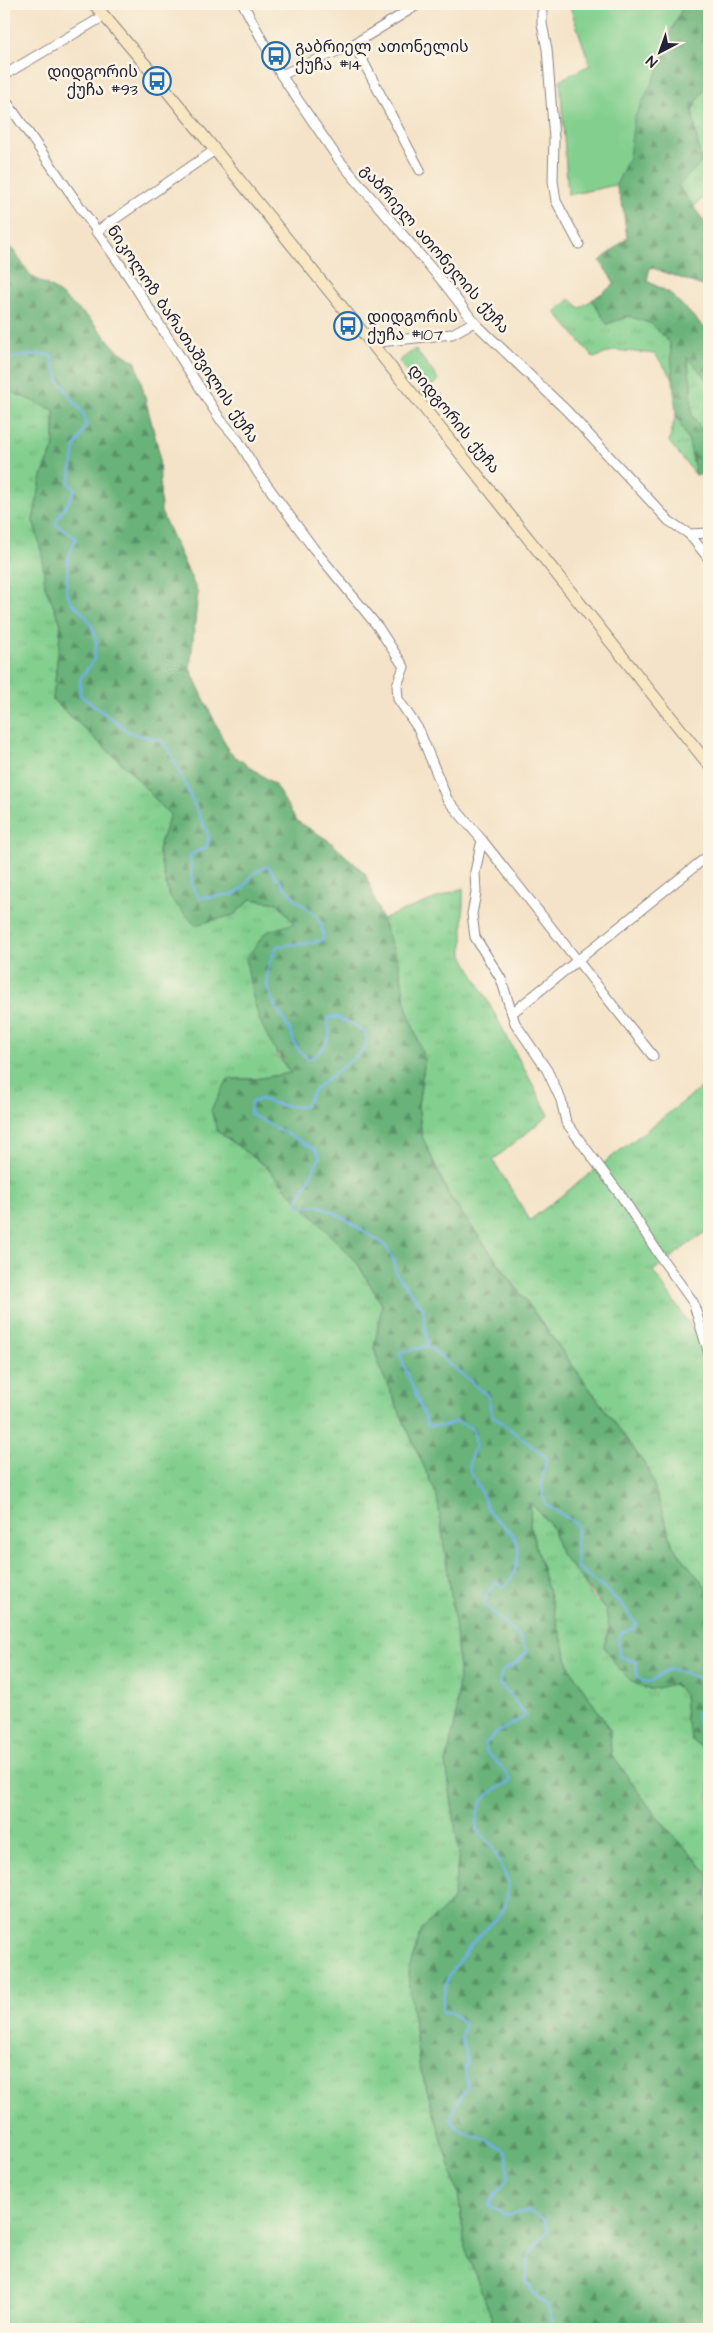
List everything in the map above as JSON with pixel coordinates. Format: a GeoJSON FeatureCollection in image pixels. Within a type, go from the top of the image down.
{"type":"FeatureCollection","features":[{"type":"Feature","properties":{"kind":"street","name":"დიდგორის ქუჩა"},"geometry":{"type":"LineString","coordinates":[[94,4],[215,150],[597,622],[709,764]]}},
{"type":"Feature","properties":{"kind":"street","name":"გაბრიელ ათონელის ქუჩა"},"geometry":{"type":"LineString","coordinates":[[244,4],[280,75],[339,160],[443,282],[474,322],[567,410],[669,521],[689,534],[709,559]]}},
{"type":"Feature","properties":{"kind":"street"},"geometry":{"type":"LineString","coordinates":[[280,75],[354,44],[419,4]]}},
{"type":"Feature","properties":{"kind":"street"},"geometry":{"type":"LineString","coordinates":[[542,8],[546,35],[554,53]]}},
{"type":"Feature","properties":{"kind":"street"},"geometry":{"type":"LineString","coordinates":[[542,8],[554,139],[553,181],[556,201],[579,244]]}},
{"type":"Feature","properties":{"kind":"street"},"geometry":{"type":"LineString","coordinates":[[4,75],[104,16]]}},
{"type":"Feature","properties":{"kind":"street"},"geometry":{"type":"LineString","coordinates":[[354,44],[420,170]]}},
{"type":"Feature","properties":{"kind":"street","name":"ნიკოლოზ ბარათაშვილის ქუჩა"},"geometry":{"type":"LineString","coordinates":[[4,98],[129,277],[220,419],[238,440],[258,473],[341,585],[378,627],[404,667],[397,685],[398,699],[419,730],[448,799],[653,1056]]}},
{"type":"Feature","properties":{"kind":"street"},"geometry":{"type":"LineString","coordinates":[[96,232],[215,150]]}},
{"type":"Feature","properties":{"kind":"street"},"geometry":{"type":"LineString","coordinates":[[370,343],[452,334],[474,322]]}},
{"type":"Feature","properties":{"kind":"street"},"geometry":{"type":"LineString","coordinates":[[689,534],[709,533]]}},
{"type":"Feature","properties":{"kind":"street"},"geometry":{"type":"LineString","coordinates":[[482,840],[475,872],[476,893],[472,914],[474,937],[501,979],[515,1023],[547,1070],[561,1100],[566,1122],[622,1197],[662,1259],[693,1302],[709,1354]]}},
{"type":"Feature","properties":{"kind":"street"},"geometry":{"type":"LineString","coordinates":[[512,1013],[709,855]]}},
{"type":"Feature","properties":{"kind":"green space"},"geometry":{"type":"Polygon","coordinates":[[[569,4],[684,4],[671,31],[663,61],[634,118],[629,157],[616,185],[568,195],[560,80],[590,65],[569,4]]]}},
{"type":"Feature","properties":{"kind":"green space"},"geometry":{"type":"Polygon","coordinates":[[[684,4],[709,4],[702,42],[709,46],[709,89],[703,91],[692,110],[701,163],[678,186],[707,225],[702,286],[650,267],[647,281],[670,293],[709,332],[709,381],[687,357],[691,385],[692,415],[705,435],[705,475],[696,475],[689,442],[676,414],[670,343],[652,324],[629,316],[607,324],[592,300],[615,284],[600,261],[627,238],[623,208],[616,185],[629,157],[634,118],[663,61],[671,31],[684,4]]]}},
{"type":"Feature","properties":{"kind":"green space"},"geometry":{"type":"Polygon","coordinates":[[[709,6],[709,46],[702,42],[709,6]]]}},
{"type":"Feature","properties":{"kind":"green space"},"geometry":{"type":"Polygon","coordinates":[[[709,89],[709,192],[694,207],[678,186],[701,163],[692,110],[703,91],[709,89]]]}},
{"type":"Feature","properties":{"kind":"green space"},"geometry":{"type":"Polygon","coordinates":[[[4,243],[14,251],[31,276],[54,289],[91,320],[117,350],[136,362],[159,452],[161,512],[198,593],[190,669],[229,752],[274,784],[297,821],[328,840],[365,873],[399,965],[407,1010],[425,1060],[418,1105],[422,1136],[448,1195],[649,1470],[673,1546],[709,1591],[709,1750],[692,1741],[686,1719],[684,1694],[674,1684],[650,1689],[635,1683],[623,1673],[604,1646],[609,1628],[606,1610],[560,1553],[552,1527],[531,1503],[530,1526],[570,1668],[610,1730],[611,1754],[656,1816],[709,1874],[709,2329],[496,2329],[465,2248],[458,2192],[419,2064],[408,1972],[422,1929],[453,1900],[459,1853],[446,1763],[456,1718],[459,1674],[456,1630],[437,1496],[380,1368],[374,1348],[382,1305],[358,1264],[264,1165],[217,1131],[211,1110],[228,1079],[255,1079],[291,1073],[265,1032],[255,1006],[246,958],[266,932],[294,923],[278,903],[251,899],[234,915],[195,925],[169,897],[158,849],[170,815],[130,771],[53,700],[61,624],[45,586],[42,554],[33,520],[42,476],[54,446],[54,410],[4,389],[4,243]]]}},
{"type":"Feature","properties":{"kind":"green space"},"geometry":{"type":"Polygon","coordinates":[[[570,299],[580,308],[592,300],[607,324],[629,316],[652,324],[670,343],[674,380],[655,354],[615,350],[594,358],[555,312],[570,299]]]}},
{"type":"Feature","properties":{"kind":"green space"},"geometry":{"type":"Polygon","coordinates":[[[415,349],[439,380],[423,393],[399,361],[415,349]]]}},
{"type":"Feature","properties":{"kind":"green space"},"geometry":{"type":"Polygon","coordinates":[[[687,356],[709,381],[709,508],[704,508],[705,435],[692,415],[691,385],[687,356]]]}},
{"type":"Feature","properties":{"kind":"green space"},"geometry":{"type":"Polygon","coordinates":[[[4,389],[54,410],[54,446],[42,476],[33,520],[42,554],[45,586],[61,624],[53,700],[130,771],[170,815],[158,849],[169,897],[234,915],[251,899],[278,903],[294,923],[276,1055],[291,1073],[255,1079],[229,1079],[217,1131],[264,1165],[358,1264],[382,1305],[374,1348],[380,1368],[437,1496],[456,1630],[459,1674],[456,1718],[446,1763],[459,1853],[453,1900],[422,1929],[408,1973],[419,2064],[458,2192],[465,2248],[496,2329],[4,2329],[4,389]]]}},
{"type":"Feature","properties":{"kind":"green space"},"geometry":{"type":"Polygon","coordinates":[[[676,414],[689,442],[696,475],[669,442],[676,414]]]}},
{"type":"Feature","properties":{"kind":"green space"},"geometry":{"type":"Polygon","coordinates":[[[463,888],[463,955],[549,1115],[493,1160],[530,1220],[709,1082],[709,1229],[653,1271],[709,1352],[709,1591],[673,1546],[649,1470],[449,1195],[422,1136],[418,1105],[425,1060],[407,1010],[399,965],[382,919],[463,888]]]}},
{"type":"Feature","properties":{"kind":"green space"},"geometry":{"type":"Polygon","coordinates":[[[531,1502],[552,1527],[560,1553],[577,1572],[592,1596],[606,1610],[609,1628],[604,1646],[623,1673],[642,1687],[653,1689],[673,1684],[684,1694],[686,1719],[692,1741],[709,1750],[709,1874],[656,1816],[611,1754],[610,1730],[570,1668],[530,1526],[531,1502]]]}},
{"type":"Feature","properties":{"kind":"waterway"},"geometry":{"type":"LineString","coordinates":[[4,357],[16,358],[39,354],[51,356],[59,381],[84,415],[86,426],[75,447],[69,484],[75,489],[55,524],[76,538],[68,558],[66,591],[72,603],[85,615],[93,628],[96,643],[93,661],[80,679],[80,695],[131,733],[160,740],[169,750],[209,836],[207,847],[190,855],[192,886],[199,898],[235,894],[244,887],[253,874],[267,866],[293,896],[318,918],[323,930],[323,939],[313,943],[277,946],[268,969],[267,979],[271,997],[298,1049],[308,1059],[322,1050],[329,1035],[327,1018],[335,1017],[365,1032],[367,1040],[364,1050],[315,1089],[305,1106],[283,1106],[261,1099],[251,1103],[250,1114],[315,1149],[320,1157],[297,1203],[300,1207],[318,1205],[339,1215],[385,1245],[394,1260],[395,1272],[423,1308],[428,1346],[399,1353],[428,1426],[445,1426],[457,1421],[473,1429],[476,1446],[470,1459],[470,1470],[490,1513],[511,1533],[518,1546],[518,1559],[511,1578],[504,1587],[496,1582],[487,1593],[484,1604],[520,1637],[527,1652],[514,1665],[503,1670],[499,1684],[509,1693],[526,1716],[498,1732],[486,1743],[485,1751],[502,1767],[511,1781],[484,1799],[478,1810],[476,1829],[492,1846],[508,1881],[507,1897],[503,1912],[473,1942],[450,1974],[441,2011],[452,2013],[464,2024],[462,2039],[467,2063],[465,2068],[468,2087],[455,2105],[450,2120],[462,2131],[488,2140],[507,2153],[508,2178],[488,2205],[504,2215],[528,2211],[544,2219],[548,2231],[530,2253],[525,2281],[537,2297],[547,2305],[555,2329]]}},
{"type":"Feature","properties":{"kind":"waterway"},"geometry":{"type":"LineString","coordinates":[[428,1346],[488,1396],[492,1415],[547,1458],[541,1483],[545,1504],[577,1524],[576,1566],[620,1602],[636,1623],[633,1629],[622,1632],[618,1640],[619,1656],[636,1662],[637,1676],[642,1681],[650,1682],[662,1673],[674,1670],[702,1679],[709,1685]]}},
{"type":"Feature","properties":{"kind":"waterway"},"geometry":{"type":"LineString","coordinates":[[709,1706],[699,1709],[696,1716],[702,1731],[709,1739]]}},
{"type":"Feature","properties":{"kind":"place","name":"გაბრიელ ათონელის ქუჩა #14"},"geometry":{"type":"Point","coordinates":[276,56]}},
{"type":"Feature","properties":{"kind":"place","name":"დიდგორის ქუჩა #93"},"geometry":{"type":"Point","coordinates":[157,81]}},
{"type":"Feature","properties":{"kind":"place","name":"დიდგორის ქუჩა #107"},"geometry":{"type":"Point","coordinates":[348,326]}}]}
